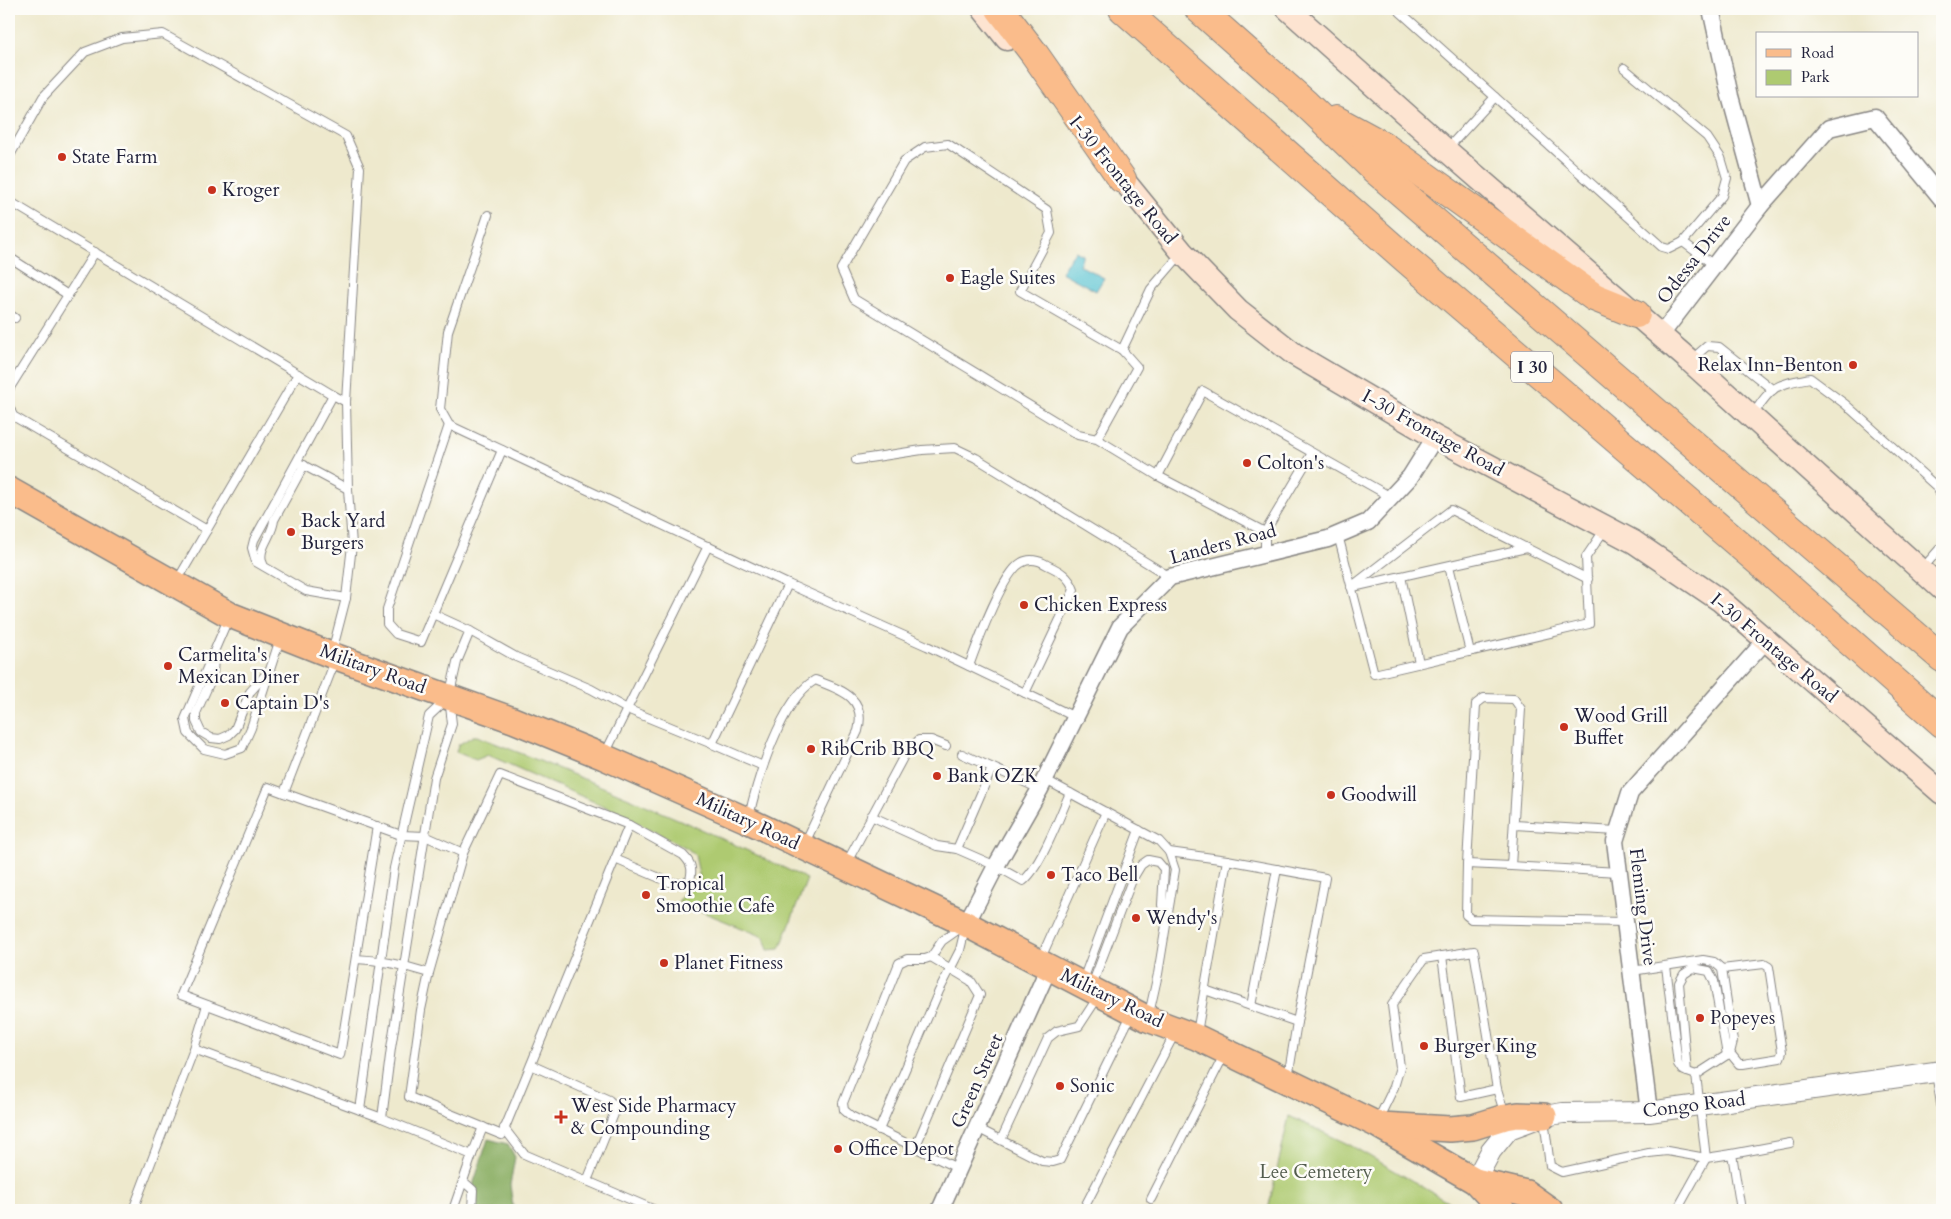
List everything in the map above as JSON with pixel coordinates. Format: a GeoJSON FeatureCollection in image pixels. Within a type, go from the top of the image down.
{"type":"FeatureCollection","features":[{"type":"Feature","properties":{"kind":"highway"},"geometry":{"type":"LineString","coordinates":[[1000,9],[1033,52],[1122,179]]}},
{"type":"Feature","properties":{"kind":"highway","name":"I 30"},"geometry":{"type":"LineString","coordinates":[[1123,9],[1398,252],[1778,578],[1942,723]]}},
{"type":"Feature","properties":{"kind":"highway","name":"I 30"},"geometry":{"type":"LineString","coordinates":[[1200,9],[1306,104],[1375,170],[1942,658]]}},
{"type":"Feature","properties":{"kind":"highway"},"geometry":{"type":"LineString","coordinates":[[1306,104],[1382,145],[1594,297],[1636,314]]}},
{"type":"Feature","properties":{"kind":"main road","name":"I-30 Frontage Road"},"geometry":{"type":"LineString","coordinates":[[983,9],[1182,252],[1238,310],[1294,354],[1435,436],[1634,542],[1721,602],[1942,792]]}},
{"type":"Feature","properties":{"kind":"main road"},"geometry":{"type":"LineString","coordinates":[[1288,9],[1446,150],[1690,361],[1942,589]]}},
{"type":"Feature","properties":{"kind":"main road","name":"Military Road"},"geometry":{"type":"LineString","coordinates":[[9,490],[230,615],[334,656],[513,720],[604,757],[749,821],[966,924],[1140,1015],[1187,1033],[1376,1124],[1475,1181],[1526,1193],[1550,1210]]}},
{"type":"Feature","properties":{"kind":"main road"},"geometry":{"type":"LineString","coordinates":[[1376,1124],[1450,1129],[1507,1123],[1518,1115],[1544,1116]]}},
{"type":"Feature","properties":{"kind":"main road","name":"Military Road"},"geometry":{"type":"LineString","coordinates":[[1475,1181],[1502,1210]]}},
{"type":"Feature","properties":{"kind":"street"},"geometry":{"type":"LineString","coordinates":[[1712,9],[1730,96],[1760,206]]}},
{"type":"Feature","properties":{"kind":"street","name":"Odessa Drive"},"geometry":{"type":"LineString","coordinates":[[1660,336],[1760,206],[1829,128],[1875,116],[1942,199]]}},
{"type":"Feature","properties":{"kind":"street","name":"Landers Road"},"geometry":{"type":"LineString","coordinates":[[966,924],[1042,784],[1120,627],[1170,577],[1328,539],[1368,522],[1410,477],[1435,436]]}},
{"type":"Feature","properties":{"kind":"street","name":"Fleming Drive"},"geometry":{"type":"LineString","coordinates":[[1649,1112],[1615,841],[1617,831],[1630,793],[1766,640]]}},
{"type":"Feature","properties":{"kind":"street","name":"Green Street"},"geometry":{"type":"LineString","coordinates":[[940,1210],[977,1128],[1044,965]]}},
{"type":"Feature","properties":{"kind":"street","name":"Congo Road"},"geometry":{"type":"LineString","coordinates":[[1544,1116],[1563,1113],[1649,1112],[1939,1071]]}},
{"type":"Feature","properties":{"kind":"street"},"geometry":{"type":"LineString","coordinates":[[1475,1181],[1507,1123]]}},
{"type":"Feature","properties":{"kind":"lane"},"geometry":{"type":"LineString","coordinates":[[1397,9],[1662,247],[1668,249],[1683,242],[1722,196],[1727,178],[1721,158],[1707,137],[1624,68]]}},
{"type":"Feature","properties":{"kind":"lane"},"geometry":{"type":"LineString","coordinates":[[9,157],[43,98],[85,52],[122,38],[163,34],[346,136],[360,168],[346,402],[348,489],[352,545],[346,598],[334,656],[284,794]]}},
{"type":"Feature","properties":{"kind":"lane"},"geometry":{"type":"LineString","coordinates":[[1446,150],[1495,97]]}},
{"type":"Feature","properties":{"kind":"lane"},"geometry":{"type":"LineString","coordinates":[[1097,439],[1137,367],[1122,350],[1020,291],[1051,233],[1046,210],[948,144],[925,147],[904,161],[841,269],[854,299],[1078,434],[1097,439],[1158,476],[1265,532]]}},
{"type":"Feature","properties":{"kind":"lane"},"geometry":{"type":"LineString","coordinates":[[9,201],[346,402]]}},
{"type":"Feature","properties":{"kind":"lane"},"geometry":{"type":"LineString","coordinates":[[488,214],[448,331],[440,410],[449,425],[1075,717]]}},
{"type":"Feature","properties":{"kind":"lane"},"geometry":{"type":"LineString","coordinates":[[1683,242],[1715,266]]}},
{"type":"Feature","properties":{"kind":"lane"},"geometry":{"type":"LineString","coordinates":[[9,389],[95,252]]}},
{"type":"Feature","properties":{"kind":"lane"},"geometry":{"type":"LineString","coordinates":[[1122,350],[1151,289],[1182,252]]}},
{"type":"Feature","properties":{"kind":"lane"},"geometry":{"type":"LineString","coordinates":[[9,257],[68,295]]}},
{"type":"Feature","properties":{"kind":"lane"},"geometry":{"type":"LineString","coordinates":[[1690,361],[1707,346],[1719,347],[1773,390]]}},
{"type":"Feature","properties":{"kind":"lane"},"geometry":{"type":"LineString","coordinates":[[175,585],[298,374]]}},
{"type":"Feature","properties":{"kind":"lane"},"geometry":{"type":"LineString","coordinates":[[1752,417],[1766,394],[1781,384],[1810,378],[1845,404],[1938,488],[1942,502]]}},
{"type":"Feature","properties":{"kind":"lane"},"geometry":{"type":"LineString","coordinates":[[1158,476],[1203,391],[1391,497]]}},
{"type":"Feature","properties":{"kind":"lane"},"geometry":{"type":"LineString","coordinates":[[333,395],[301,464],[254,540],[252,548],[256,562],[306,591],[346,598]]}},
{"type":"Feature","properties":{"kind":"lane"},"geometry":{"type":"LineString","coordinates":[[9,406],[13,416],[207,530]]}},
{"type":"Feature","properties":{"kind":"lane"},"geometry":{"type":"LineString","coordinates":[[449,425],[387,609],[387,624],[396,634],[421,642],[502,450]]}},
{"type":"Feature","properties":{"kind":"lane"},"geometry":{"type":"LineString","coordinates":[[856,460],[922,450],[955,448],[976,458],[1170,577]]}},
{"type":"Feature","properties":{"kind":"lane"},"geometry":{"type":"LineString","coordinates":[[1265,553],[1265,532],[1312,453]]}},
{"type":"Feature","properties":{"kind":"lane"},"geometry":{"type":"LineString","coordinates":[[301,464],[348,489]]}},
{"type":"Feature","properties":{"kind":"lane"},"geometry":{"type":"LineString","coordinates":[[1351,587],[1451,510],[1588,579]]}},
{"type":"Feature","properties":{"kind":"lane"},"geometry":{"type":"LineString","coordinates":[[1338,535],[1374,674],[1590,624],[1586,557],[1606,527]]}},
{"type":"Feature","properties":{"kind":"lane"},"geometry":{"type":"LineString","coordinates":[[604,757],[708,546]]}},
{"type":"Feature","properties":{"kind":"lane"},"geometry":{"type":"LineString","coordinates":[[1921,571],[1942,546]]}},
{"type":"Feature","properties":{"kind":"lane"},"geometry":{"type":"LineString","coordinates":[[1351,587],[1526,548]]}},
{"type":"Feature","properties":{"kind":"lane"},"geometry":{"type":"LineString","coordinates":[[969,666],[1009,575],[1019,564],[1025,561],[1043,562],[1063,573],[1071,581],[1074,590],[1025,693]]}},
{"type":"Feature","properties":{"kind":"lane"},"geometry":{"type":"LineString","coordinates":[[1449,566],[1470,652]]}},
{"type":"Feature","properties":{"kind":"lane"},"geometry":{"type":"LineString","coordinates":[[1401,576],[1419,663]]}},
{"type":"Feature","properties":{"kind":"lane"},"geometry":{"type":"LineString","coordinates":[[712,744],[788,584]]}},
{"type":"Feature","properties":{"kind":"lane"},"geometry":{"type":"LineString","coordinates":[[433,614],[470,631],[516,657],[591,689],[627,709],[763,766]]}},
{"type":"Feature","properties":{"kind":"lane"},"geometry":{"type":"LineString","coordinates":[[230,615],[185,719],[188,733],[204,748],[225,754],[242,748],[251,728],[281,635]]}},
{"type":"Feature","properties":{"kind":"lane"},"geometry":{"type":"LineString","coordinates":[[382,1118],[434,778],[452,724],[449,697],[457,662],[470,631]]}},
{"type":"Feature","properties":{"kind":"lane"},"geometry":{"type":"LineString","coordinates":[[214,651],[213,675],[196,713],[196,721],[201,732],[211,738],[220,739],[229,735],[235,729],[250,692],[268,672]]}},
{"type":"Feature","properties":{"kind":"lane"},"geometry":{"type":"LineString","coordinates":[[749,821],[755,789],[769,750],[797,695],[815,680],[836,689],[855,700],[860,711],[861,720],[858,731],[803,846]]}},
{"type":"Feature","properties":{"kind":"lane"},"geometry":{"type":"LineString","coordinates":[[360,1110],[380,960],[401,835],[429,716],[449,697]]}},
{"type":"Feature","properties":{"kind":"lane"},"geometry":{"type":"LineString","coordinates":[[1511,866],[1521,709],[1514,699],[1484,698],[1476,704],[1466,914],[1471,919],[1625,922]]}},
{"type":"Feature","properties":{"kind":"lane"},"geometry":{"type":"LineString","coordinates":[[844,867],[906,752],[919,740],[931,740],[946,746]]}},
{"type":"Feature","properties":{"kind":"lane"},"geometry":{"type":"LineString","coordinates":[[962,754],[992,768],[1070,793],[1106,812],[1159,841],[1169,852],[1175,870],[1167,923],[1140,1015],[1060,1160],[1053,1162],[1042,1161],[977,1128]]}},
{"type":"Feature","properties":{"kind":"lane"},"geometry":{"type":"LineString","coordinates":[[957,849],[992,768]]}},
{"type":"Feature","properties":{"kind":"lane"},"geometry":{"type":"LineString","coordinates":[[615,859],[669,882],[682,884],[690,880],[692,871],[690,862],[683,854],[629,826],[500,774],[463,853],[429,973],[421,1010],[409,1097],[483,1127],[503,1132],[524,1154],[655,1210]]}},
{"type":"Feature","properties":{"kind":"lane"},"geometry":{"type":"LineString","coordinates":[[377,826],[340,1055],[181,995],[268,787],[284,794],[377,826],[401,835],[425,836],[463,853]]}},
{"type":"Feature","properties":{"kind":"lane"},"geometry":{"type":"LineString","coordinates":[[871,816],[937,846],[957,849],[996,866],[1023,881],[1029,876],[1048,841],[1070,793]]}},
{"type":"Feature","properties":{"kind":"lane"},"geometry":{"type":"LineString","coordinates":[[1044,965],[1106,812]]}},
{"type":"Feature","properties":{"kind":"lane"},"geometry":{"type":"LineString","coordinates":[[1514,825],[1617,831]]}},
{"type":"Feature","properties":{"kind":"lane"},"geometry":{"type":"LineString","coordinates":[[503,1132],[629,826]]}},
{"type":"Feature","properties":{"kind":"lane"},"geometry":{"type":"LineString","coordinates":[[1001,1140],[1048,1038],[1057,1032],[1079,1026],[1139,830]]}},
{"type":"Feature","properties":{"kind":"lane"},"geometry":{"type":"LineString","coordinates":[[1169,852],[1227,860],[1325,878],[1297,1022],[1288,1081]]}},
{"type":"Feature","properties":{"kind":"lane"},"geometry":{"type":"LineString","coordinates":[[1091,989],[1132,880],[1141,865],[1148,860],[1158,862],[1164,869],[1162,905],[1167,923]]}},
{"type":"Feature","properties":{"kind":"lane"},"geometry":{"type":"LineString","coordinates":[[1083,1210],[1187,1033],[1205,990],[1227,860]]}},
{"type":"Feature","properties":{"kind":"lane"},"geometry":{"type":"LineString","coordinates":[[1467,864],[1619,872]]}},
{"type":"Feature","properties":{"kind":"lane"},"geometry":{"type":"LineString","coordinates":[[1251,1006],[1277,869]]}},
{"type":"Feature","properties":{"kind":"lane"},"geometry":{"type":"LineString","coordinates":[[959,1169],[851,1116],[844,1110],[843,1103],[898,963],[906,959],[925,959],[931,957],[942,941],[966,924]]}},
{"type":"Feature","properties":{"kind":"lane"},"geometry":{"type":"LineString","coordinates":[[879,1130],[939,991],[960,950],[966,924]]}},
{"type":"Feature","properties":{"kind":"lane"},"geometry":{"type":"LineString","coordinates":[[1376,1124],[1394,1088],[1400,1067],[1392,1005],[1424,960],[1474,951],[1497,1090],[1507,1123]]}},
{"type":"Feature","properties":{"kind":"lane"},"geometry":{"type":"LineString","coordinates":[[1442,956],[1461,1096],[1497,1090]]}},
{"type":"Feature","properties":{"kind":"lane"},"geometry":{"type":"LineString","coordinates":[[915,1148],[980,995],[971,981],[931,957]]}},
{"type":"Feature","properties":{"kind":"lane"},"geometry":{"type":"LineString","coordinates":[[356,959],[380,960],[429,973]]}},
{"type":"Feature","properties":{"kind":"lane"},"geometry":{"type":"LineString","coordinates":[[1632,970],[1703,960],[1714,962],[1722,969],[1733,1041],[1729,1054],[1696,1075]]}},
{"type":"Feature","properties":{"kind":"lane"},"geometry":{"type":"LineString","coordinates":[[1687,1072],[1679,983],[1684,974],[1693,968],[1709,970],[1714,982],[1729,1054],[1739,1064],[1780,1058],[1782,1052],[1769,967],[1764,964],[1722,969]]}},
{"type":"Feature","properties":{"kind":"lane"},"geometry":{"type":"LineString","coordinates":[[1666,966],[1678,1064],[1682,1070],[1696,1075]]}},
{"type":"Feature","properties":{"kind":"lane"},"geometry":{"type":"LineString","coordinates":[[1205,990],[1297,1022]]}},
{"type":"Feature","properties":{"kind":"lane"},"geometry":{"type":"LineString","coordinates":[[133,1210],[194,1049],[207,1005]]}},
{"type":"Feature","properties":{"kind":"lane"},"geometry":{"type":"LineString","coordinates":[[194,1049],[382,1118],[472,1155]]}},
{"type":"Feature","properties":{"kind":"lane"},"geometry":{"type":"LineString","coordinates":[[1151,1199],[1226,1052]]}},
{"type":"Feature","properties":{"kind":"lane"},"geometry":{"type":"LineString","coordinates":[[531,1065],[609,1100],[614,1105],[614,1114],[587,1181]]}},
{"type":"Feature","properties":{"kind":"lane"},"geometry":{"type":"LineString","coordinates":[[1939,1071],[1942,1110]]}},
{"type":"Feature","properties":{"kind":"lane"},"geometry":{"type":"LineString","coordinates":[[1677,1210],[1706,1158],[1696,1075]]}},
{"type":"Feature","properties":{"kind":"lane"},"geometry":{"type":"LineString","coordinates":[[1544,1116],[1550,1166],[1562,1172],[1667,1151],[1706,1158],[1790,1143]]}},
{"type":"Feature","properties":{"kind":"lane"},"geometry":{"type":"LineString","coordinates":[[453,1210],[483,1127]]}},
{"type":"Feature","properties":{"kind":"lane"},"geometry":{"type":"LineString","coordinates":[[1732,1154],[1741,1210]]}},
{"type":"Feature","properties":{"kind":"lane"},"geometry":{"type":"LineString","coordinates":[[463,1181],[473,1190],[472,1210]]}},
{"type":"Feature","properties":{"kind":"green space"},"geometry":{"type":"Polygon","coordinates":[[[473,736],[644,804],[726,840],[807,879],[780,949],[768,950],[764,937],[678,902],[687,889],[700,879],[695,855],[687,848],[608,808],[488,755],[476,760],[456,752],[458,745],[473,736]]]}},
{"type":"Feature","properties":{"kind":"green space","name":"Lee Cemetery"},"geometry":{"type":"Polygon","coordinates":[[[1289,1116],[1350,1145],[1463,1210],[1268,1210],[1289,1116]]]}},
{"type":"Feature","properties":{"kind":"green space"},"geometry":{"type":"Polygon","coordinates":[[[488,1139],[508,1144],[515,1157],[510,1185],[513,1207],[516,1210],[470,1210],[474,1182],[488,1139]]]}},
{"type":"Feature","properties":{"kind":"water"},"geometry":{"type":"Polygon","coordinates":[[[1075,251],[1083,255],[1079,265],[1104,278],[1096,291],[1061,272],[1075,251]]]}},
{"type":"Feature","properties":{"kind":"place","name":"State Farm"},"geometry":{"type":"Point","coordinates":[62,157]}},
{"type":"Feature","properties":{"kind":"place","name":"Kroger"},"geometry":{"type":"Point","coordinates":[212,190]}},
{"type":"Feature","properties":{"kind":"place","name":"Eagle Suites"},"geometry":{"type":"Point","coordinates":[950,278]}},
{"type":"Feature","properties":{"kind":"place","name":"Relax Inn-Benton"},"geometry":{"type":"Point","coordinates":[1853,365]}},
{"type":"Feature","properties":{"kind":"place","name":"Colton's"},"geometry":{"type":"Point","coordinates":[1247,463]}},
{"type":"Feature","properties":{"kind":"place","name":"Back Yard Burgers"},"geometry":{"type":"Point","coordinates":[291,532]}},
{"type":"Feature","properties":{"kind":"place","name":"Chicken Express"},"geometry":{"type":"Point","coordinates":[1024,605]}},
{"type":"Feature","properties":{"kind":"place","name":"Carmelita's Mexican Diner"},"geometry":{"type":"Point","coordinates":[168,666]}},
{"type":"Feature","properties":{"kind":"place","name":"Captain D's"},"geometry":{"type":"Point","coordinates":[225,703]}},
{"type":"Feature","properties":{"kind":"place","name":"Wood Grill Buffet"},"geometry":{"type":"Point","coordinates":[1564,727]}},
{"type":"Feature","properties":{"kind":"place","name":"RibCrib BBQ"},"geometry":{"type":"Point","coordinates":[811,749]}},
{"type":"Feature","properties":{"kind":"place","name":"Bank OZK"},"geometry":{"type":"Point","coordinates":[937,776]}},
{"type":"Feature","properties":{"kind":"place","name":"Goodwill"},"geometry":{"type":"Point","coordinates":[1331,795]}},
{"type":"Feature","properties":{"kind":"place","name":"Taco Bell"},"geometry":{"type":"Point","coordinates":[1051,875]}},
{"type":"Feature","properties":{"kind":"place","name":"Tropical Smoothie Cafe"},"geometry":{"type":"Point","coordinates":[646,895]}},
{"type":"Feature","properties":{"kind":"place","name":"Wendy's"},"geometry":{"type":"Point","coordinates":[1136,918]}},
{"type":"Feature","properties":{"kind":"place","name":"Planet Fitness"},"geometry":{"type":"Point","coordinates":[664,963]}},
{"type":"Feature","properties":{"kind":"place","name":"Popeyes"},"geometry":{"type":"Point","coordinates":[1700,1018]}},
{"type":"Feature","properties":{"kind":"place","name":"Burger King"},"geometry":{"type":"Point","coordinates":[1424,1046]}},
{"type":"Feature","properties":{"kind":"place","name":"Sonic"},"geometry":{"type":"Point","coordinates":[1060,1086]}},
{"type":"Feature","properties":{"kind":"place","name":"West Side Pharmacy & Compounding"},"geometry":{"type":"Point","coordinates":[561,1117]}},
{"type":"Feature","properties":{"kind":"place","name":"Office Depot"},"geometry":{"type":"Point","coordinates":[838,1149]}}]}
